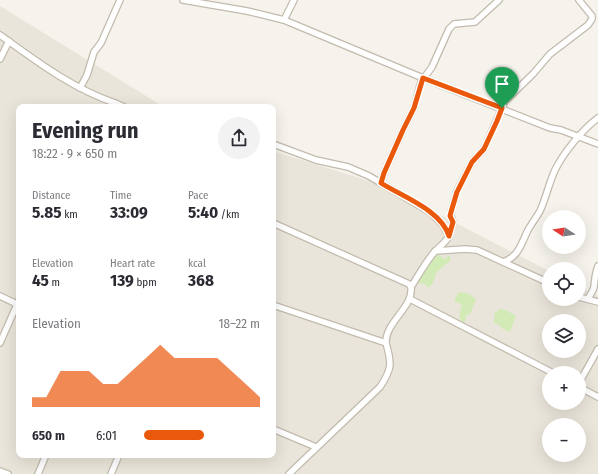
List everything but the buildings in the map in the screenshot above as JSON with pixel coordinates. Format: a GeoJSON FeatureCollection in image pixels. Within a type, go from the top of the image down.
{"type":"FeatureCollection","features":[{"type":"Feature","properties":{"kind":"street"},"geometry":{"type":"LineString","coordinates":[[80,88],[88,75],[94,52],[102,43],[120,0]]}},
{"type":"Feature","properties":{"kind":"street"},"geometry":{"type":"LineString","coordinates":[[183,0],[247,11],[284,20],[423,78],[550,128],[561,130],[598,144]]}},
{"type":"Feature","properties":{"kind":"street"},"geometry":{"type":"LineString","coordinates":[[284,20],[294,0]]}},
{"type":"Feature","properties":{"kind":"street"},"geometry":{"type":"LineString","coordinates":[[381,183],[384,173],[414,108],[423,78],[432,67],[451,25],[475,22],[499,0]]}},
{"type":"Feature","properties":{"kind":"street"},"geometry":{"type":"LineString","coordinates":[[289,474],[316,446],[380,387],[389,374],[391,358],[386,344],[386,339],[396,318],[410,299],[412,291],[411,287],[423,267],[435,251],[444,244],[449,236],[453,222],[450,216],[457,192],[472,162],[484,149],[506,101],[533,74],[550,54],[591,21],[592,16],[579,0]]}},
{"type":"Feature","properties":{"kind":"street"},"geometry":{"type":"LineString","coordinates":[[0,35],[71,84],[112,104]]}},
{"type":"Feature","properties":{"kind":"street"},"geometry":{"type":"LineString","coordinates":[[0,59],[9,41]]}},
{"type":"Feature","properties":{"kind":"street"},"geometry":{"type":"LineString","coordinates":[[503,262],[510,260],[516,255],[522,246],[532,222],[540,212],[556,169],[578,136],[587,126],[598,118]]}},
{"type":"Feature","properties":{"kind":"street"},"geometry":{"type":"LineString","coordinates":[[276,145],[316,160],[348,167],[381,183],[430,212],[443,225],[449,236]]}},
{"type":"Feature","properties":{"kind":"street"},"geometry":{"type":"LineString","coordinates":[[276,224],[404,281],[411,287]]}},
{"type":"Feature","properties":{"kind":"street"},"geometry":{"type":"LineString","coordinates":[[435,251],[465,249],[477,250],[542,280]]}},
{"type":"Feature","properties":{"kind":"street"},"geometry":{"type":"LineString","coordinates":[[598,266],[594,275],[592,292],[588,299],[598,302]]}},
{"type":"Feature","properties":{"kind":"street"},"geometry":{"type":"LineString","coordinates":[[0,296],[16,302]]}},
{"type":"Feature","properties":{"kind":"street"},"geometry":{"type":"LineString","coordinates":[[410,299],[542,368]]}},
{"type":"Feature","properties":{"kind":"street"},"geometry":{"type":"LineString","coordinates":[[0,343],[16,307]]}},
{"type":"Feature","properties":{"kind":"street"},"geometry":{"type":"LineString","coordinates":[[276,307],[386,344]]}},
{"type":"Feature","properties":{"kind":"street"},"geometry":{"type":"LineString","coordinates":[[586,370],[598,349]]}},
{"type":"Feature","properties":{"kind":"street"},"geometry":{"type":"LineString","coordinates":[[586,391],[598,398]]}},
{"type":"Feature","properties":{"kind":"street"},"geometry":{"type":"LineString","coordinates":[[276,430],[316,446]]}},
{"type":"Feature","properties":{"kind":"street"},"geometry":{"type":"LineString","coordinates":[[38,474],[45,458]]}},
{"type":"Feature","properties":{"kind":"street"},"geometry":{"type":"LineString","coordinates":[[111,474],[117,458]]}},
{"type":"Feature","properties":{"kind":"street"},"geometry":{"type":"LineString","coordinates":[[0,471],[8,474]]}},
{"type":"Feature","properties":{"kind":"shaded area"},"geometry":{"type":"Polygon","coordinates":[[[0,6],[159,104],[16,104],[16,458],[276,458],[276,152],[382,185],[542,267],[542,306],[586,306],[586,290],[598,296],[598,474],[0,474],[0,6]]]}},
{"type":"Feature","properties":{"kind":"green space"},"geometry":{"type":"Polygon","coordinates":[[[439,255],[445,259],[450,256],[450,261],[435,274],[436,276],[430,287],[427,287],[426,284],[417,283],[424,271],[430,265],[429,263],[432,259],[439,255]]]}},
{"type":"Feature","properties":{"kind":"green space"},"geometry":{"type":"Polygon","coordinates":[[[462,292],[469,294],[476,299],[470,314],[466,316],[465,322],[460,319],[462,305],[455,301],[458,293],[462,292]]]}},
{"type":"Feature","properties":{"kind":"green space"},"geometry":{"type":"Polygon","coordinates":[[[500,309],[506,310],[516,316],[510,332],[493,322],[495,313],[500,309]]]}},
{"type":"Feature","properties":{"kind":"route"},"geometry":{"type":"LineString","coordinates":[[423,78],[502,108],[484,149],[472,162],[457,192],[450,216],[453,222],[449,236],[439,219],[414,202],[381,183],[384,173],[414,108],[423,78]]}}]}
